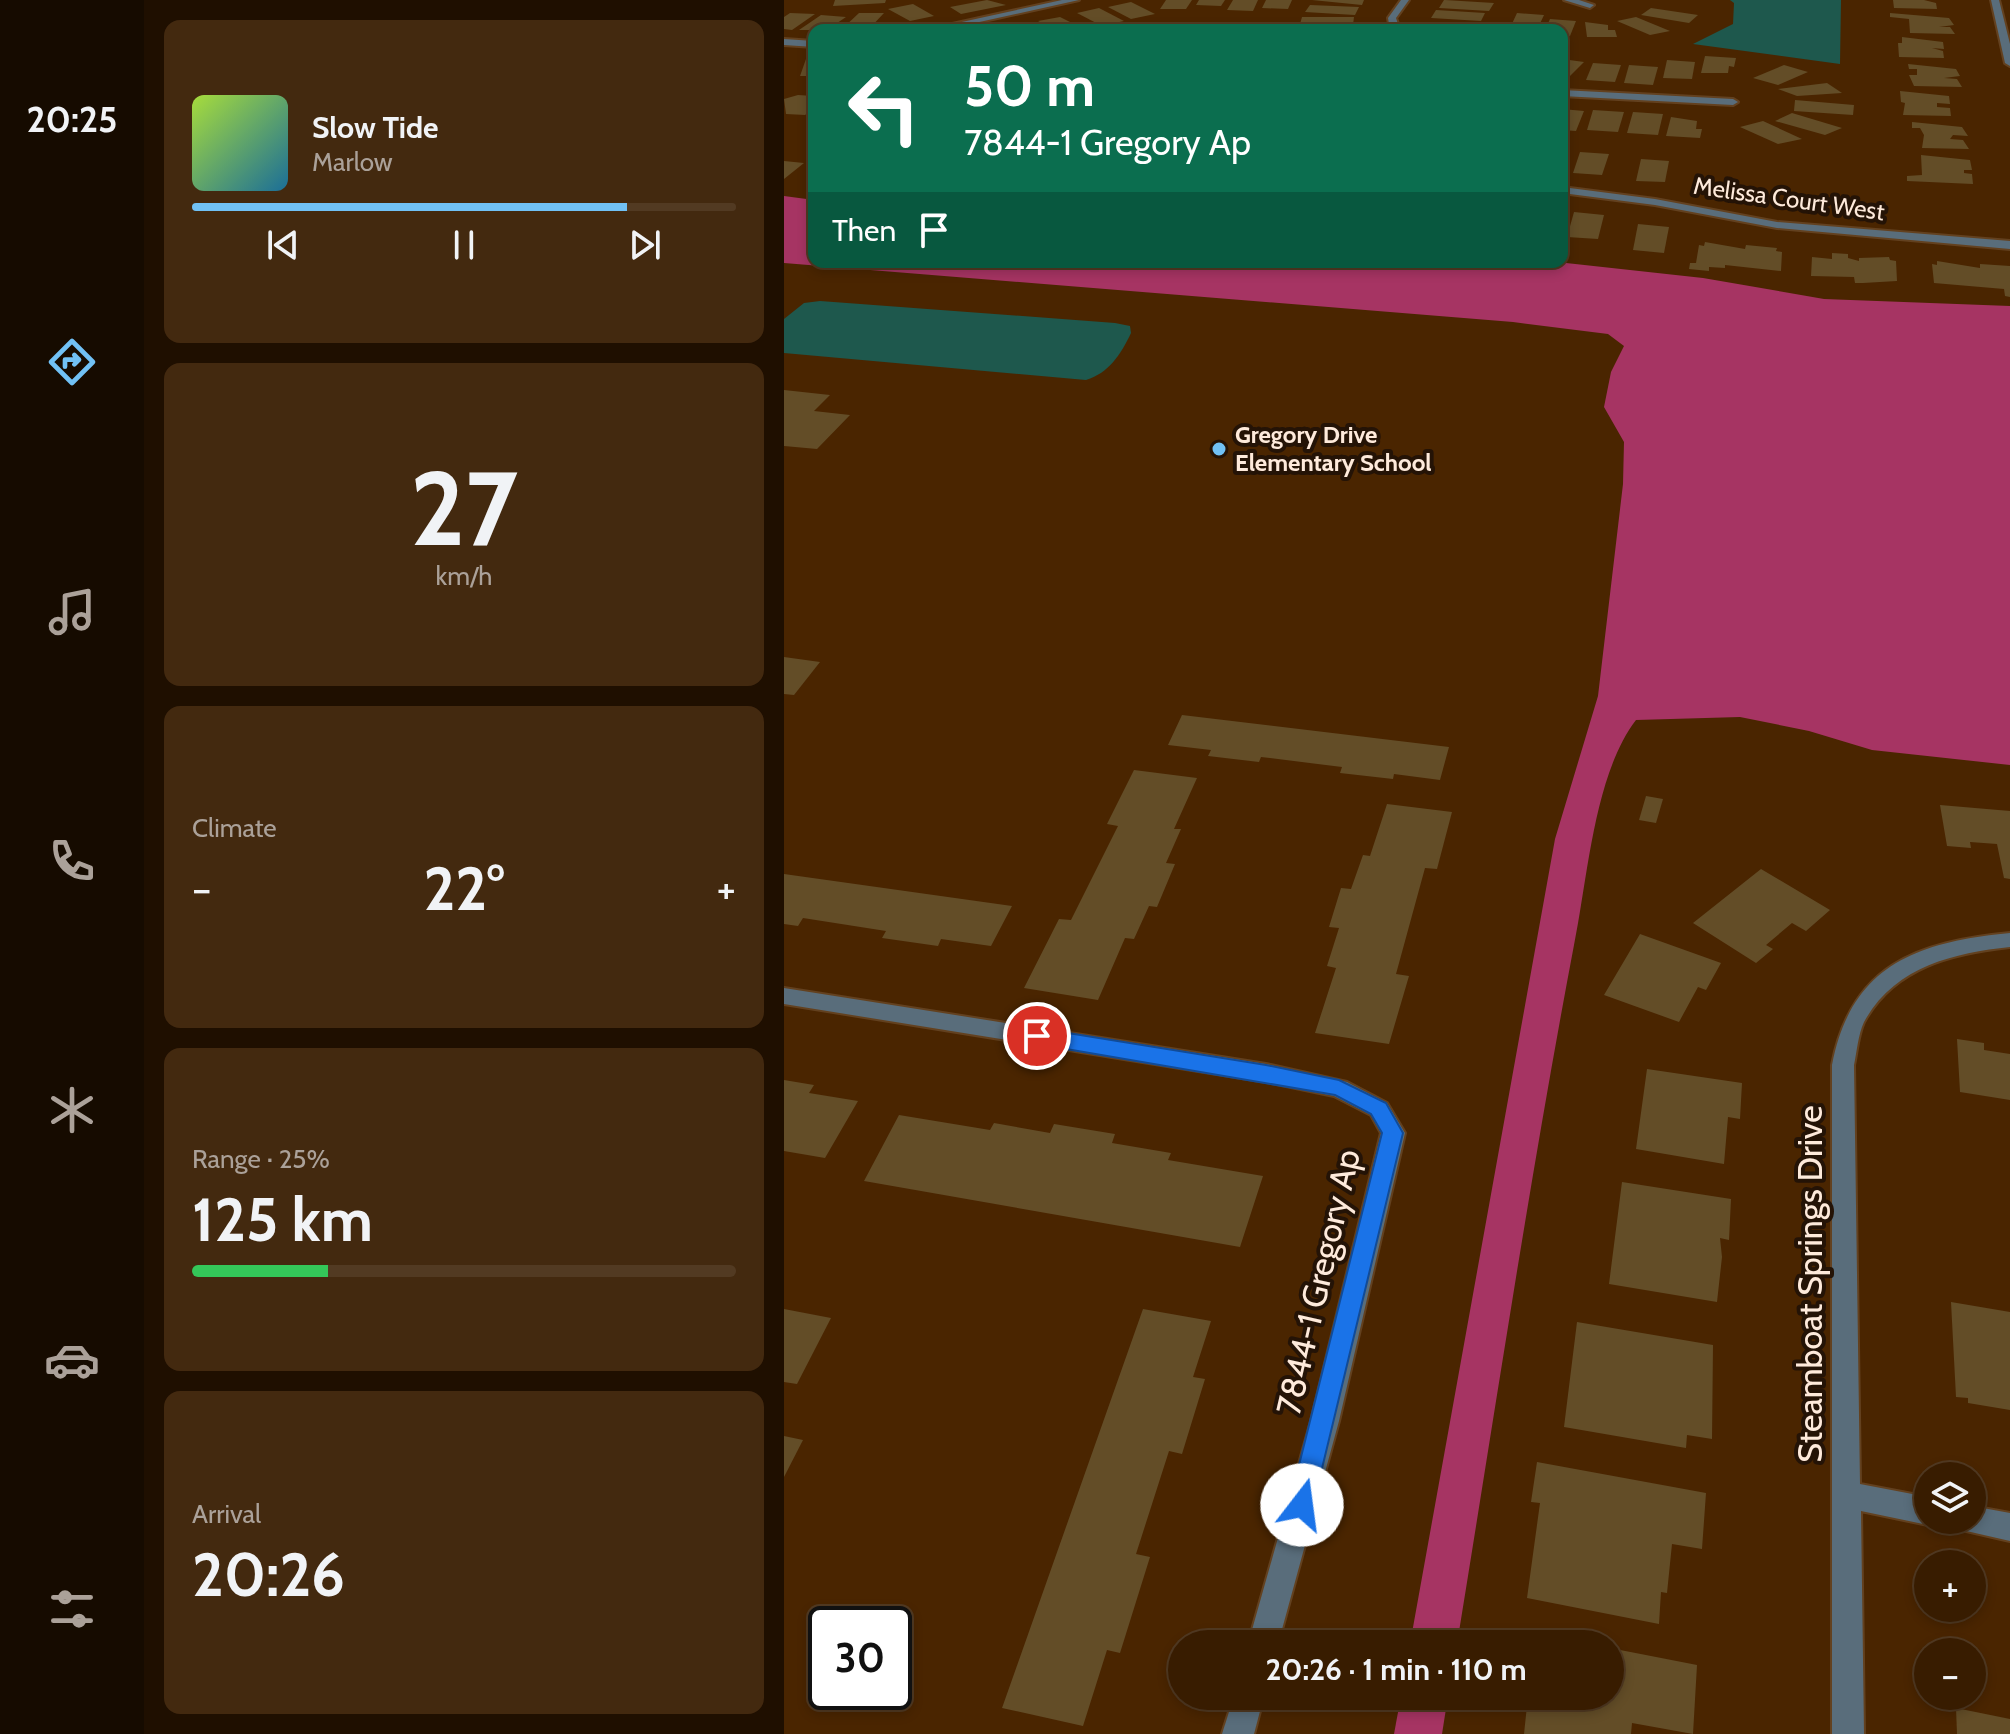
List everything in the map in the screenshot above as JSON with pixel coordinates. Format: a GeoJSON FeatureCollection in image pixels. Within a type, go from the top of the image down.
{"type":"FeatureCollection","features":[{"type":"Feature","properties":{"kind":"street"},"geometry":{"type":"LineString","coordinates":[[1394,24],[1392,18],[1405,0]]}},
{"type":"Feature","properties":{"kind":"street"},"geometry":{"type":"LineString","coordinates":[[1568,0],[1590,5]]}},
{"type":"Feature","properties":{"kind":"street"},"geometry":{"type":"LineString","coordinates":[[1995,0],[2010,63]]}},
{"type":"Feature","properties":{"kind":"street"},"geometry":{"type":"LineString","coordinates":[[974,24],[1067,1]]}},
{"type":"Feature","properties":{"kind":"street"},"geometry":{"type":"LineString","coordinates":[[784,42],[808,44]]}},
{"type":"Feature","properties":{"kind":"street"},"geometry":{"type":"LineString","coordinates":[[1568,93],[1733,102]]}},
{"type":"Feature","properties":{"kind":"street","name":"Melissa Court West"},"geometry":{"type":"LineString","coordinates":[[1568,191],[1655,202],[1777,225],[2010,245]]}},
{"type":"Feature","properties":{"kind":"street","name":"Steamboat Springs Drive"},"geometry":{"type":"LineString","coordinates":[[1848,1734],[1843,1065],[1854,1018],[1885,982],[1921,955],[1968,943],[2010,940]]}},
{"type":"Feature","properties":{"kind":"street","name":"7844-1 Gregory Ap"},"geometry":{"type":"LineString","coordinates":[[784,996],[1266,1073],[1339,1088],[1379,1109],[1393,1133],[1325,1421],[1267,1630]]}},
{"type":"Feature","properties":{"kind":"street"},"geometry":{"type":"LineString","coordinates":[[1845,1494],[1914,1508]]}},
{"type":"Feature","properties":{"kind":"street"},"geometry":{"type":"LineString","coordinates":[[1986,1523],[2010,1527]]}},
{"type":"Feature","properties":{"kind":"street"},"geometry":{"type":"LineString","coordinates":[[1238,1734],[1245,1710]]}},
{"type":"Feature","properties":{"kind":"shaded area"},"geometry":{"type":"Polygon","coordinates":[[[784,196],[808,199],[808,265],[784,263],[784,196]]]}},
{"type":"Feature","properties":{"kind":"shaded area"},"geometry":{"type":"Polygon","coordinates":[[[1568,263],[1703,278],[1824,299],[2010,306],[2010,765],[1872,750],[1809,731],[1740,717],[1636,720],[1611,769],[1594,828],[1542,1119],[1459,1630],[1413,1630],[1555,839],[1598,696],[1623,484],[1624,442],[1604,407],[1611,372],[1624,346],[1608,334],[1513,322],[846,268],[1568,268],[1568,263]]]}},
{"type":"Feature","properties":{"kind":"shaded area"},"geometry":{"type":"Polygon","coordinates":[[[1398,1710],[1446,1710],[1442,1734],[1394,1734],[1398,1710]]]}},
{"type":"Feature","properties":{"kind":"water"},"geometry":{"type":"Polygon","coordinates":[[[1730,0],[1841,0],[1840,64],[1693,44],[1733,24],[1734,3],[1730,0]]]}},
{"type":"Feature","properties":{"kind":"water"},"geometry":{"type":"Polygon","coordinates":[[[820,301],[1115,323],[1130,326],[1131,333],[1113,362],[1101,373],[1086,380],[784,353],[784,319],[804,303],[820,301]]]}},
{"type":"Feature","properties":{"kind":"building"},"geometry":{"type":"Polygon","coordinates":[[[835,0],[886,0],[885,3],[833,6],[835,0]]]}},
{"type":"Feature","properties":{"kind":"building"},"geometry":{"type":"Polygon","coordinates":[[[987,0],[1006,5],[961,14],[950,7],[987,0]]]}},
{"type":"Feature","properties":{"kind":"building"},"geometry":{"type":"Polygon","coordinates":[[[1166,0],[1192,0],[1186,9],[1160,9],[1166,0]]]}},
{"type":"Feature","properties":{"kind":"building"},"geometry":{"type":"Polygon","coordinates":[[[1199,0],[1225,0],[1221,6],[1196,5],[1199,0]]]}},
{"type":"Feature","properties":{"kind":"building"},"geometry":{"type":"Polygon","coordinates":[[[1233,0],[1258,0],[1253,11],[1227,10],[1233,0]]]}},
{"type":"Feature","properties":{"kind":"building"},"geometry":{"type":"Polygon","coordinates":[[[1266,0],[1292,0],[1288,9],[1262,8],[1266,0]]]}},
{"type":"Feature","properties":{"kind":"building"},"geometry":{"type":"Polygon","coordinates":[[[1312,0],[1364,0],[1362,5],[1312,0]]]}},
{"type":"Feature","properties":{"kind":"building"},"geometry":{"type":"Polygon","coordinates":[[[1444,0],[1494,3],[1489,11],[1439,8],[1444,0]]]}},
{"type":"Feature","properties":{"kind":"building"},"geometry":{"type":"Polygon","coordinates":[[[1893,0],[1924,0],[1936,3],[1937,9],[1894,8],[1893,0]]]}},
{"type":"Feature","properties":{"kind":"building"},"geometry":{"type":"Polygon","coordinates":[[[1131,2],[1155,14],[1131,19],[1108,7],[1131,2]]]}},
{"type":"Feature","properties":{"kind":"building"},"geometry":{"type":"Polygon","coordinates":[[[913,4],[934,16],[910,21],[888,9],[913,4]]]}},
{"type":"Feature","properties":{"kind":"building"},"geometry":{"type":"Polygon","coordinates":[[[1310,5],[1359,7],[1355,15],[1305,12],[1310,5]]]}},
{"type":"Feature","properties":{"kind":"building"},"geometry":{"type":"Polygon","coordinates":[[[1099,8],[1124,21],[1098,24],[1077,13],[1099,8]]]}},
{"type":"Feature","properties":{"kind":"building"},"geometry":{"type":"Polygon","coordinates":[[[1651,8],[1698,15],[1689,23],[1641,15],[1651,8]]]}},
{"type":"Feature","properties":{"kind":"building"},"geometry":{"type":"Polygon","coordinates":[[[1436,10],[1485,13],[1481,21],[1431,18],[1436,10]]]}},
{"type":"Feature","properties":{"kind":"building"},"geometry":{"type":"Polygon","coordinates":[[[790,13],[815,14],[792,30],[784,29],[784,17],[790,13]]]}},
{"type":"Feature","properties":{"kind":"building"},"geometry":{"type":"Polygon","coordinates":[[[859,13],[884,13],[874,24],[847,24],[859,13]]]}},
{"type":"Feature","properties":{"kind":"building"},"geometry":{"type":"Polygon","coordinates":[[[1517,13],[1544,15],[1540,24],[1512,24],[1517,13]]]}},
{"type":"Feature","properties":{"kind":"building"},"geometry":{"type":"Polygon","coordinates":[[[1890,13],[1949,18],[1954,25],[1939,27],[1950,27],[1955,34],[1910,33],[1909,19],[1890,17],[1890,13]]]}},
{"type":"Feature","properties":{"kind":"building"},"geometry":{"type":"Polygon","coordinates":[[[821,15],[846,17],[836,24],[808,24],[808,30],[799,30],[821,15]]]}},
{"type":"Feature","properties":{"kind":"building"},"geometry":{"type":"Polygon","coordinates":[[[1060,17],[1074,24],[1043,24],[1038,21],[1060,17]]]}},
{"type":"Feature","properties":{"kind":"building"},"geometry":{"type":"Polygon","coordinates":[[[1302,17],[1354,17],[1353,24],[1300,24],[1302,17]]]}},
{"type":"Feature","properties":{"kind":"building"},"geometry":{"type":"Polygon","coordinates":[[[1636,17],[1670,31],[1650,35],[1617,21],[1636,17]]]}},
{"type":"Feature","properties":{"kind":"building"},"geometry":{"type":"Polygon","coordinates":[[[1550,19],[1576,21],[1570,36],[1568,24],[1548,24],[1550,19]]]}},
{"type":"Feature","properties":{"kind":"building"},"geometry":{"type":"Polygon","coordinates":[[[1585,22],[1608,25],[1608,30],[1615,30],[1617,37],[1587,37],[1585,22]]]}},
{"type":"Feature","properties":{"kind":"building"},"geometry":{"type":"Polygon","coordinates":[[[1432,23],[1483,23],[1483,24],[1432,23]]]}},
{"type":"Feature","properties":{"kind":"building"},"geometry":{"type":"Polygon","coordinates":[[[1902,37],[1943,42],[1944,49],[1932,48],[1943,51],[1944,58],[1899,57],[1898,43],[1902,43],[1902,37]]]}},
{"type":"Feature","properties":{"kind":"building"},"geometry":{"type":"Polygon","coordinates":[[[1705,56],[1736,58],[1734,67],[1729,66],[1728,73],[1701,73],[1705,56]]]}},
{"type":"Feature","properties":{"kind":"building"},"geometry":{"type":"Polygon","coordinates":[[[806,59],[808,59],[808,76],[800,76],[806,59]]]}},
{"type":"Feature","properties":{"kind":"building"},"geometry":{"type":"Polygon","coordinates":[[[1568,60],[1584,62],[1568,78],[1568,60]]]}},
{"type":"Feature","properties":{"kind":"building"},"geometry":{"type":"Polygon","coordinates":[[[1667,60],[1695,62],[1692,79],[1663,78],[1667,60]]]}},
{"type":"Feature","properties":{"kind":"building"},"geometry":{"type":"Polygon","coordinates":[[[1593,63],[1621,65],[1615,82],[1586,80],[1593,63]]]}},
{"type":"Feature","properties":{"kind":"building"},"geometry":{"type":"Polygon","coordinates":[[[1908,64],[1956,69],[1960,76],[1944,78],[1957,79],[1962,87],[1914,86],[1909,75],[1917,75],[1917,69],[1909,69],[1908,64]]]}},
{"type":"Feature","properties":{"kind":"building"},"geometry":{"type":"Polygon","coordinates":[[[1629,65],[1658,67],[1653,85],[1624,83],[1629,65]]]}},
{"type":"Feature","properties":{"kind":"building"},"geometry":{"type":"Polygon","coordinates":[[[1784,65],[1808,72],[1778,85],[1753,78],[1784,65]]]}},
{"type":"Feature","properties":{"kind":"building"},"geometry":{"type":"Polygon","coordinates":[[[1827,83],[1842,93],[1797,96],[1778,89],[1827,83]]]}},
{"type":"Feature","properties":{"kind":"building"},"geometry":{"type":"Polygon","coordinates":[[[1900,91],[1949,96],[1950,104],[1937,103],[1937,107],[1950,108],[1951,116],[1903,115],[1905,103],[1901,102],[1900,91]]]}},
{"type":"Feature","properties":{"kind":"building"},"geometry":{"type":"Polygon","coordinates":[[[808,96],[808,113],[786,114],[784,99],[808,96]]]}},
{"type":"Feature","properties":{"kind":"building"},"geometry":{"type":"Polygon","coordinates":[[[1795,100],[1854,105],[1853,115],[1794,111],[1795,100]]]}},
{"type":"Feature","properties":{"kind":"building"},"geometry":{"type":"Polygon","coordinates":[[[1568,110],[1584,111],[1576,131],[1568,130],[1568,110]]]}},
{"type":"Feature","properties":{"kind":"building"},"geometry":{"type":"Polygon","coordinates":[[[1593,110],[1624,112],[1618,132],[1587,130],[1593,110]]]}},
{"type":"Feature","properties":{"kind":"building"},"geometry":{"type":"Polygon","coordinates":[[[1633,112],[1663,114],[1658,135],[1627,133],[1633,112]]]}},
{"type":"Feature","properties":{"kind":"building"},"geometry":{"type":"Polygon","coordinates":[[[1792,113],[1842,128],[1825,135],[1775,121],[1792,113]]]}},
{"type":"Feature","properties":{"kind":"building"},"geometry":{"type":"Polygon","coordinates":[[[1671,117],[1697,121],[1696,129],[1702,129],[1700,138],[1666,136],[1671,117]]]}},
{"type":"Feature","properties":{"kind":"building"},"geometry":{"type":"Polygon","coordinates":[[[1763,121],[1802,139],[1778,144],[1740,127],[1763,121]]]}},
{"type":"Feature","properties":{"kind":"building"},"geometry":{"type":"Polygon","coordinates":[[[1912,122],[1962,127],[1968,136],[1953,135],[1950,139],[1963,140],[1969,149],[1922,148],[1924,135],[1920,128],[1912,128],[1912,122]]]}},
{"type":"Feature","properties":{"kind":"building"},"geometry":{"type":"Polygon","coordinates":[[[1580,152],[1609,154],[1602,175],[1573,173],[1580,152]]]}},
{"type":"Feature","properties":{"kind":"building"},"geometry":{"type":"Polygon","coordinates":[[[1921,155],[1970,160],[1972,170],[1964,170],[1964,173],[1972,174],[1973,184],[1907,181],[1907,176],[1922,175],[1921,155]]]}},
{"type":"Feature","properties":{"kind":"building"},"geometry":{"type":"Polygon","coordinates":[[[1641,159],[1669,161],[1665,182],[1636,181],[1641,159]]]}},
{"type":"Feature","properties":{"kind":"building"},"geometry":{"type":"Polygon","coordinates":[[[784,161],[804,163],[784,179],[784,161]]]}},
{"type":"Feature","properties":{"kind":"building"},"geometry":{"type":"Polygon","coordinates":[[[1574,212],[1604,215],[1598,239],[1568,237],[1574,212]]]}},
{"type":"Feature","properties":{"kind":"building"},"geometry":{"type":"Polygon","coordinates":[[[1638,224],[1669,227],[1664,253],[1633,250],[1638,224]]]}},
{"type":"Feature","properties":{"kind":"building"},"geometry":{"type":"Polygon","coordinates":[[[1705,242],[1745,249],[1746,245],[1777,248],[1776,251],[1782,252],[1781,271],[1725,265],[1725,268],[1709,267],[1709,271],[1689,269],[1690,263],[1696,263],[1699,245],[1704,246],[1705,242]]]}},
{"type":"Feature","properties":{"kind":"building"},"geometry":{"type":"Polygon","coordinates":[[[1832,253],[1848,254],[1848,258],[1859,261],[1859,258],[1889,257],[1896,261],[1897,281],[1855,283],[1854,277],[1811,276],[1812,257],[1832,259],[1832,253]]]}},
{"type":"Feature","properties":{"kind":"building"},"geometry":{"type":"Polygon","coordinates":[[[1937,261],[1980,268],[1980,264],[2010,266],[2010,297],[2005,296],[2004,289],[1934,283],[1932,264],[1937,265],[1937,261]]]}},
{"type":"Feature","properties":{"kind":"building"},"geometry":{"type":"Polygon","coordinates":[[[784,390],[830,395],[814,411],[850,415],[817,449],[784,446],[784,390]]]}},
{"type":"Feature","properties":{"kind":"building"},"geometry":{"type":"Polygon","coordinates":[[[784,657],[820,662],[794,695],[784,694],[784,657]]]}},
{"type":"Feature","properties":{"kind":"building"},"geometry":{"type":"Polygon","coordinates":[[[1182,715],[1449,747],[1440,780],[1394,774],[1393,779],[1340,773],[1342,767],[1261,757],[1259,762],[1208,756],[1211,750],[1168,745],[1182,715]]]}},
{"type":"Feature","properties":{"kind":"building"},"geometry":{"type":"Polygon","coordinates":[[[1134,770],[1197,778],[1174,829],[1181,829],[1166,863],[1175,864],[1157,907],[1149,906],[1134,939],[1125,938],[1098,1000],[1024,988],[1059,919],[1071,920],[1118,826],[1107,824],[1134,770]]]}},
{"type":"Feature","properties":{"kind":"building"},"geometry":{"type":"Polygon","coordinates":[[[1646,796],[1663,799],[1656,823],[1639,820],[1646,796]]]}},
{"type":"Feature","properties":{"kind":"building"},"geometry":{"type":"Polygon","coordinates":[[[1387,804],[1452,812],[1437,869],[1425,868],[1396,974],[1409,976],[1389,1044],[1315,1033],[1336,968],[1327,966],[1339,928],[1329,927],[1341,888],[1351,889],[1363,855],[1370,856],[1387,804]]]}},
{"type":"Feature","properties":{"kind":"building"},"geometry":{"type":"Polygon","coordinates":[[[1940,805],[2010,811],[2010,879],[2004,878],[1997,844],[1970,842],[1971,848],[1947,846],[1940,805]]]}},
{"type":"Feature","properties":{"kind":"building"},"geometry":{"type":"Polygon","coordinates":[[[1761,869],[1830,910],[1806,931],[1792,923],[1766,945],[1773,949],[1756,963],[1693,923],[1761,869]]]}},
{"type":"Feature","properties":{"kind":"building"},"geometry":{"type":"Polygon","coordinates":[[[784,874],[1012,906],[991,946],[941,939],[938,946],[882,938],[886,931],[803,918],[798,926],[784,924],[784,874]]]}},
{"type":"Feature","properties":{"kind":"building"},"geometry":{"type":"Polygon","coordinates":[[[1640,934],[1721,963],[1706,990],[1698,987],[1679,1022],[1604,995],[1640,934]]]}},
{"type":"Feature","properties":{"kind":"building"},"geometry":{"type":"Polygon","coordinates":[[[1957,1039],[1984,1043],[1984,1050],[2010,1054],[2010,1100],[1960,1092],[1957,1039]]]}},
{"type":"Feature","properties":{"kind":"building"},"geometry":{"type":"Polygon","coordinates":[[[1647,1069],[1742,1083],[1740,1119],[1728,1117],[1724,1164],[1636,1149],[1647,1069]]]}},
{"type":"Feature","properties":{"kind":"building"},"geometry":{"type":"Polygon","coordinates":[[[784,1080],[814,1085],[809,1093],[858,1101],[825,1158],[784,1151],[784,1080]]]}},
{"type":"Feature","properties":{"kind":"building"},"geometry":{"type":"Polygon","coordinates":[[[899,1115],[990,1130],[994,1123],[1050,1133],[1054,1124],[1115,1134],[1112,1143],[1171,1153],[1168,1160],[1263,1176],[1240,1247],[864,1181],[899,1115]]]}},
{"type":"Feature","properties":{"kind":"building"},"geometry":{"type":"Polygon","coordinates":[[[1622,1182],[1731,1199],[1729,1240],[1720,1238],[1722,1257],[1717,1302],[1609,1284],[1622,1182]]]}},
{"type":"Feature","properties":{"kind":"building"},"geometry":{"type":"Polygon","coordinates":[[[1951,1302],[2010,1312],[2010,1410],[1968,1403],[1968,1398],[1956,1397],[1951,1302]]]}},
{"type":"Feature","properties":{"kind":"building"},"geometry":{"type":"Polygon","coordinates":[[[784,1309],[831,1318],[797,1384],[784,1382],[784,1309]]]}},
{"type":"Feature","properties":{"kind":"building"},"geometry":{"type":"Polygon","coordinates":[[[1143,1309],[1211,1321],[1193,1377],[1205,1379],[1182,1454],[1169,1451],[1136,1554],[1150,1557],[1120,1653],[1107,1650],[1083,1726],[1002,1708],[1143,1309]]]}},
{"type":"Feature","properties":{"kind":"building"},"geometry":{"type":"Polygon","coordinates":[[[1577,1322],[1713,1345],[1712,1439],[1687,1435],[1686,1448],[1564,1427],[1577,1322]]]}},
{"type":"Feature","properties":{"kind":"building"},"geometry":{"type":"Polygon","coordinates":[[[784,1436],[803,1440],[784,1477],[784,1436]]]}},
{"type":"Feature","properties":{"kind":"building"},"geometry":{"type":"Polygon","coordinates":[[[1537,1462],[1706,1493],[1702,1549],[1672,1544],[1667,1593],[1661,1592],[1659,1624],[1527,1598],[1540,1503],[1531,1502],[1537,1462]]]}},
{"type":"Feature","properties":{"kind":"building"},"geometry":{"type":"Polygon","coordinates":[[[1624,1651],[1697,1665],[1693,1734],[1632,1723],[1631,1734],[1524,1734],[1527,1710],[1624,1710],[1624,1651]]]}},
{"type":"Feature","properties":{"kind":"building"},"geometry":{"type":"Polygon","coordinates":[[[1956,1710],[2010,1719],[2010,1734],[1957,1734],[1956,1710]]]}},
{"type":"Feature","properties":{"kind":"place","name":"Gregory Drive Elementary School"},"geometry":{"type":"Point","coordinates":[1219,449]}},
{"type":"Feature","properties":{"kind":"route"},"geometry":{"type":"LineString","coordinates":[[1037,1036],[1339,1088],[1379,1109],[1393,1133],[1302,1505]]}}]}
